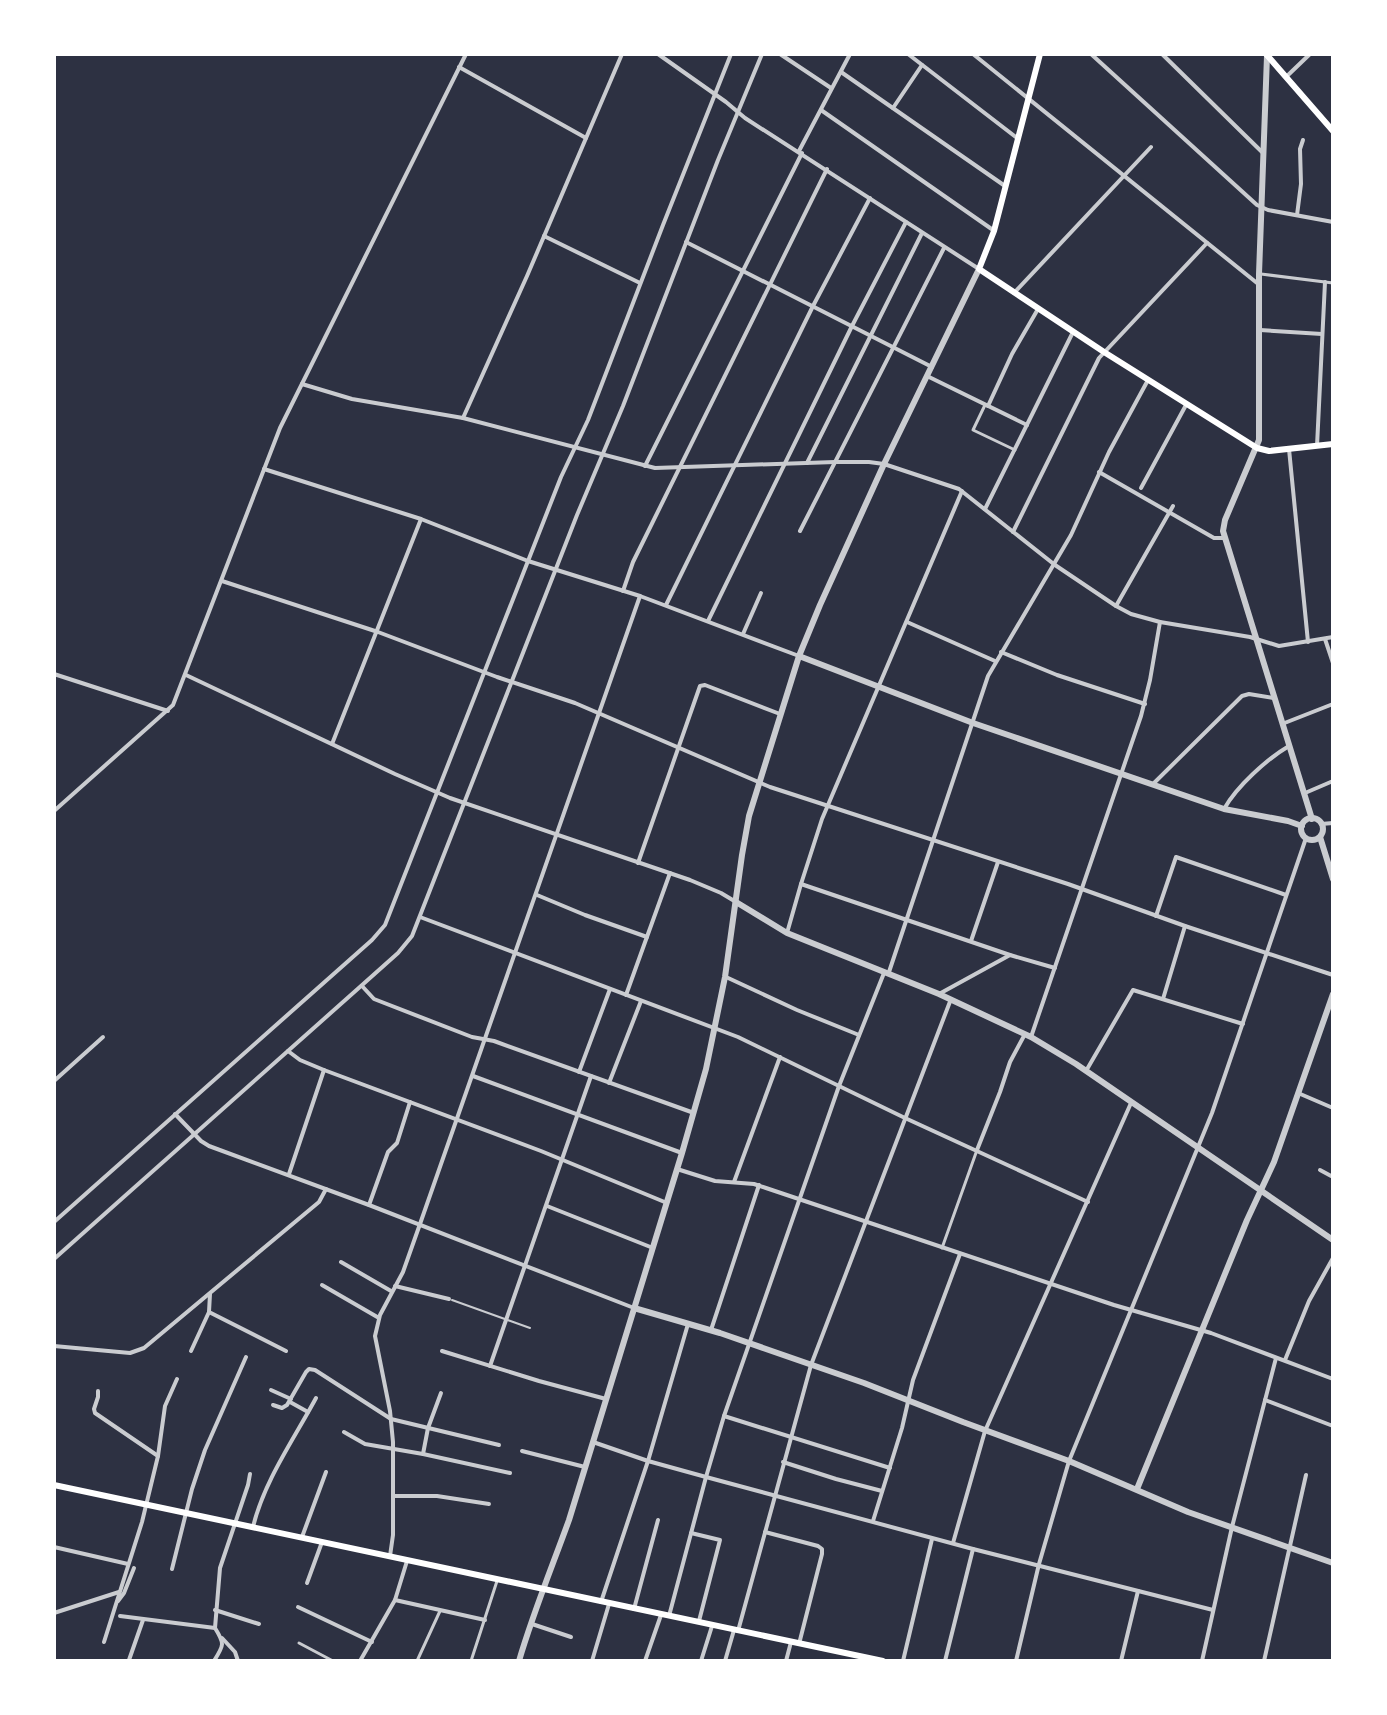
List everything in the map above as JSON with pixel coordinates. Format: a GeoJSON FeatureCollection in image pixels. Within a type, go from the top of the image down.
{"type":"FeatureCollection","features":[{"type":"Feature","properties":{"kind":"main road"},"geometry":{"type":"LineString","coordinates":[[1040,54],[994,231],[979,269],[1257,448],[1268,451],[1333,444]]}},
{"type":"Feature","properties":{"kind":"main road"},"geometry":{"type":"LineString","coordinates":[[1266,55],[1333,131]]}},
{"type":"Feature","properties":{"kind":"main road"},"geometry":{"type":"LineString","coordinates":[[54,1485],[883,1661]]}},
{"type":"Feature","properties":{"kind":"street"},"geometry":{"type":"LineString","coordinates":[[54,811],[168,711],[177,698],[280,428],[466,54]]}},
{"type":"Feature","properties":{"kind":"street"},"geometry":{"type":"LineString","coordinates":[[463,418],[622,54]]}},
{"type":"Feature","properties":{"kind":"street"},"geometry":{"type":"LineString","coordinates":[[519,1661],[569,1520],[694,1113],[716,1028],[746,833],[799,656],[884,464],[979,269],[757,126],[658,54]]}},
{"type":"Feature","properties":{"kind":"street"},"geometry":{"type":"LineString","coordinates":[[54,1222],[383,929],[731,54]]}},
{"type":"Feature","properties":{"kind":"street"},"geometry":{"type":"LineString","coordinates":[[54,1259],[406,944],[420,917],[762,54]]}},
{"type":"Feature","properties":{"kind":"street"},"geometry":{"type":"LineString","coordinates":[[780,54],[832,89]]}},
{"type":"Feature","properties":{"kind":"street"},"geometry":{"type":"LineString","coordinates":[[645,466],[850,54]]}},
{"type":"Feature","properties":{"kind":"street"},"geometry":{"type":"LineString","coordinates":[[908,54],[1017,138]]}},
{"type":"Feature","properties":{"kind":"street"},"geometry":{"type":"LineString","coordinates":[[973,54],[1259,285]]}},
{"type":"Feature","properties":{"kind":"street"},"geometry":{"type":"LineString","coordinates":[[1091,54],[1261,208],[1333,222]]}},
{"type":"Feature","properties":{"kind":"street"},"geometry":{"type":"LineString","coordinates":[[1162,54],[1263,153]]}},
{"type":"Feature","properties":{"kind":"street"},"geometry":{"type":"LineString","coordinates":[[1286,77],[1310,54]]}},
{"type":"Feature","properties":{"kind":"street"},"geometry":{"type":"LineString","coordinates":[[1266,55],[1259,274],[1260,436],[1223,529],[1312,819]]}},
{"type":"Feature","properties":{"kind":"street"},"geometry":{"type":"LineString","coordinates":[[893,108],[922,65]]}},
{"type":"Feature","properties":{"kind":"street"},"geometry":{"type":"LineString","coordinates":[[459,67],[586,138]]}},
{"type":"Feature","properties":{"kind":"street"},"geometry":{"type":"LineString","coordinates":[[841,72],[1005,186]]}},
{"type":"Feature","properties":{"kind":"street"},"geometry":{"type":"LineString","coordinates":[[821,110],[994,231]]}},
{"type":"Feature","properties":{"kind":"street"},"geometry":{"type":"LineString","coordinates":[[1297,215],[1303,140]]}},
{"type":"Feature","properties":{"kind":"street"},"geometry":{"type":"LineString","coordinates":[[1014,293],[1151,147]]}},
{"type":"Feature","properties":{"kind":"street"},"geometry":{"type":"LineString","coordinates":[[623,591],[633,562],[827,169]]}},
{"type":"Feature","properties":{"kind":"street"},"geometry":{"type":"LineString","coordinates":[[666,605],[813,306],[870,198]]}},
{"type":"Feature","properties":{"kind":"street"},"geometry":{"type":"LineString","coordinates":[[708,621],[906,222]]}},
{"type":"Feature","properties":{"kind":"street"},"geometry":{"type":"LineString","coordinates":[[807,464],[922,233]]}},
{"type":"Feature","properties":{"kind":"street"},"geometry":{"type":"LineString","coordinates":[[544,236],[640,283]]}},
{"type":"Feature","properties":{"kind":"street"},"geometry":{"type":"LineString","coordinates":[[686,242],[932,367]]}},
{"type":"Feature","properties":{"kind":"street"},"geometry":{"type":"LineString","coordinates":[[1013,532],[1104,352],[1207,243]]}},
{"type":"Feature","properties":{"kind":"street"},"geometry":{"type":"LineString","coordinates":[[800,531],[944,247]]}},
{"type":"Feature","properties":{"kind":"street"},"geometry":{"type":"LineString","coordinates":[[1259,274],[1333,283]]}},
{"type":"Feature","properties":{"kind":"street"},"geometry":{"type":"LineString","coordinates":[[1317,446],[1325,282]]}},
{"type":"Feature","properties":{"kind":"street"},"geometry":{"type":"LineString","coordinates":[[1015,450],[973,430],[1038,309]]}},
{"type":"Feature","properties":{"kind":"street"},"geometry":{"type":"LineString","coordinates":[[1259,330],[1322,334]]}},
{"type":"Feature","properties":{"kind":"street"},"geometry":{"type":"LineString","coordinates":[[985,509],[1073,332]]}},
{"type":"Feature","properties":{"kind":"street"},"geometry":{"type":"LineString","coordinates":[[927,376],[1027,425]]}},
{"type":"Feature","properties":{"kind":"street"},"geometry":{"type":"LineString","coordinates":[[645,1661],[665,1615],[748,1343],[839,1086],[907,919],[988,676],[1055,565],[1099,472],[1148,380]]}},
{"type":"Feature","properties":{"kind":"street"},"geometry":{"type":"LineString","coordinates":[[302,384],[352,399],[463,418],[645,466],[679,469],[835,462],[884,464],[962,491],[1055,565],[1136,616],[1279,646],[1333,637]]}},
{"type":"Feature","properties":{"kind":"street"},"geometry":{"type":"LineString","coordinates":[[1141,488],[1186,405]]}},
{"type":"Feature","properties":{"kind":"street"},"geometry":{"type":"LineString","coordinates":[[1289,449],[1308,642]]}},
{"type":"Feature","properties":{"kind":"street"},"geometry":{"type":"LineString","coordinates":[[264,469],[421,519],[528,561],[666,605],[973,723],[1224,809],[1302,826]]}},
{"type":"Feature","properties":{"kind":"street"},"geometry":{"type":"LineString","coordinates":[[1099,472],[1214,538],[1224,538]]}},
{"type":"Feature","properties":{"kind":"street"},"geometry":{"type":"LineString","coordinates":[[787,933],[819,829],[962,491]]}},
{"type":"Feature","properties":{"kind":"street"},"geometry":{"type":"LineString","coordinates":[[1116,606],[1173,506]]}},
{"type":"Feature","properties":{"kind":"street"},"geometry":{"type":"LineString","coordinates":[[332,744],[421,519]]}},
{"type":"Feature","properties":{"kind":"street"},"geometry":{"type":"LineString","coordinates":[[222,581],[378,632],[599,712],[759,782],[829,807],[1082,888],[1333,975]]}},
{"type":"Feature","properties":{"kind":"street"},"geometry":{"type":"LineString","coordinates":[[743,634],[761,593]]}},
{"type":"Feature","properties":{"kind":"street"},"geometry":{"type":"LineString","coordinates":[[390,1557],[393,1448],[391,1419],[376,1348],[379,1318],[403,1272],[640,596]]}},
{"type":"Feature","properties":{"kind":"street"},"geometry":{"type":"LineString","coordinates":[[907,622],[995,661]]}},
{"type":"Feature","properties":{"kind":"street"},"geometry":{"type":"LineString","coordinates":[[942,1248],[1010,1062],[1028,1036],[1055,968],[1145,704],[1160,622]]}},
{"type":"Feature","properties":{"kind":"street"},"geometry":{"type":"LineString","coordinates":[[1325,639],[1333,663]]}},
{"type":"Feature","properties":{"kind":"street"},"geometry":{"type":"LineString","coordinates":[[1001,652],[1057,675],[1145,704]]}},
{"type":"Feature","properties":{"kind":"street"},"geometry":{"type":"LineString","coordinates":[[54,674],[168,711]]}},
{"type":"Feature","properties":{"kind":"street"},"geometry":{"type":"LineString","coordinates":[[186,675],[437,793],[721,893],[787,933],[951,999],[1028,1036],[1086,1071],[1333,1240]]}},
{"type":"Feature","properties":{"kind":"street"},"geometry":{"type":"LineString","coordinates":[[638,863],[700,686],[702,684],[781,714]]}},
{"type":"Feature","properties":{"kind":"street"},"geometry":{"type":"LineString","coordinates":[[1153,784],[1242,696],[1249,694],[1274,698]]}},
{"type":"Feature","properties":{"kind":"street"},"geometry":{"type":"LineString","coordinates":[[1282,724],[1333,704]]}},
{"type":"Feature","properties":{"kind":"street"},"geometry":{"type":"LineString","coordinates":[[1224,809],[1272,756],[1289,746]]}},
{"type":"Feature","properties":{"kind":"street"},"geometry":{"type":"LineString","coordinates":[[1305,793],[1333,781]]}},
{"type":"Feature","properties":{"kind":"street"},"geometry":{"type":"LineString","coordinates":[[1307,820],[1317,820],[1321,824],[1323,831],[1314,840],[1306,838],[1301,832],[1307,820]]}},
{"type":"Feature","properties":{"kind":"street"},"geometry":{"type":"LineString","coordinates":[[1321,824],[1333,823]]}},
{"type":"Feature","properties":{"kind":"street"},"geometry":{"type":"LineString","coordinates":[[1320,837],[1333,879]]}},
{"type":"Feature","properties":{"kind":"street"},"geometry":{"type":"LineString","coordinates":[[1016,1661],[1039,1564],[1069,1461],[1198,1149],[1306,838]]}},
{"type":"Feature","properties":{"kind":"street"},"geometry":{"type":"LineString","coordinates":[[1156,916],[1176,857],[1286,895]]}},
{"type":"Feature","properties":{"kind":"street"},"geometry":{"type":"LineString","coordinates":[[971,941],[998,862]]}},
{"type":"Feature","properties":{"kind":"street"},"geometry":{"type":"LineString","coordinates":[[626,995],[670,873]]}},
{"type":"Feature","properties":{"kind":"street"},"geometry":{"type":"LineString","coordinates":[[801,884],[1055,968]]}},
{"type":"Feature","properties":{"kind":"street"},"geometry":{"type":"LineString","coordinates":[[536,895],[647,937]]}},
{"type":"Feature","properties":{"kind":"street"},"geometry":{"type":"LineString","coordinates":[[420,917],[738,1037],[1088,1202]]}},
{"type":"Feature","properties":{"kind":"street"},"geometry":{"type":"LineString","coordinates":[[1163,999],[1185,926]]}},
{"type":"Feature","properties":{"kind":"street"},"geometry":{"type":"LineString","coordinates":[[939,994],[1010,955]]}},
{"type":"Feature","properties":{"kind":"street"},"geometry":{"type":"LineString","coordinates":[[725,977],[859,1035]]}},
{"type":"Feature","properties":{"kind":"street"},"geometry":{"type":"LineString","coordinates":[[361,986],[374,999],[472,1037],[694,1113]]}},
{"type":"Feature","properties":{"kind":"street"},"geometry":{"type":"LineString","coordinates":[[579,1072],[610,989]]}},
{"type":"Feature","properties":{"kind":"street"},"geometry":{"type":"LineString","coordinates":[[1086,1071],[1133,990],[1243,1024]]}},
{"type":"Feature","properties":{"kind":"street"},"geometry":{"type":"LineString","coordinates":[[1137,1489],[1247,1220],[1274,1162],[1333,994]]}},
{"type":"Feature","properties":{"kind":"street"},"geometry":{"type":"LineString","coordinates":[[725,1661],[765,1532],[811,1365],[951,999]]}},
{"type":"Feature","properties":{"kind":"street"},"geometry":{"type":"LineString","coordinates":[[609,1083],[641,1001]]}},
{"type":"Feature","properties":{"kind":"street"},"geometry":{"type":"LineString","coordinates":[[54,1081],[103,1037]]}},
{"type":"Feature","properties":{"kind":"street"},"geometry":{"type":"LineString","coordinates":[[288,1051],[324,1070],[562,1159],[667,1203]]}},
{"type":"Feature","properties":{"kind":"street"},"geometry":{"type":"LineString","coordinates":[[734,1182],[780,1057]]}},
{"type":"Feature","properties":{"kind":"street"},"geometry":{"type":"LineString","coordinates":[[289,1175],[324,1070]]}},
{"type":"Feature","properties":{"kind":"street"},"geometry":{"type":"LineString","coordinates":[[473,1076],[682,1153]]}},
{"type":"Feature","properties":{"kind":"street"},"geometry":{"type":"LineString","coordinates":[[490,1366],[591,1076]]}},
{"type":"Feature","properties":{"kind":"street"},"geometry":{"type":"LineString","coordinates":[[1298,1093],[1333,1108]]}},
{"type":"Feature","properties":{"kind":"street"},"geometry":{"type":"LineString","coordinates":[[369,1205],[388,1152],[397,1143],[410,1102]]}},
{"type":"Feature","properties":{"kind":"street"},"geometry":{"type":"LineString","coordinates":[[953,1543],[985,1431],[1131,1103]]}},
{"type":"Feature","properties":{"kind":"street"},"geometry":{"type":"LineString","coordinates":[[175,1114],[209,1146],[634,1308],[711,1330],[864,1383],[1069,1461],[1188,1512],[1333,1563]]}},
{"type":"Feature","properties":{"kind":"street"},"geometry":{"type":"LineString","coordinates":[[677,1169],[715,1181],[759,1185],[1130,1310],[1202,1330],[1333,1379]]}},
{"type":"Feature","properties":{"kind":"street"},"geometry":{"type":"LineString","coordinates":[[1320,1170],[1333,1177]]}},
{"type":"Feature","properties":{"kind":"street"},"geometry":{"type":"LineString","coordinates":[[711,1330],[759,1185]]}},
{"type":"Feature","properties":{"kind":"street"},"geometry":{"type":"LineString","coordinates":[[54,1346],[130,1353],[144,1348],[319,1202],[326,1189]]}},
{"type":"Feature","properties":{"kind":"street"},"geometry":{"type":"LineString","coordinates":[[546,1206],[653,1248]]}},
{"type":"Feature","properties":{"kind":"street"},"geometry":{"type":"LineString","coordinates":[[873,1523],[913,1380],[960,1254]]}},
{"type":"Feature","properties":{"kind":"street"},"geometry":{"type":"LineString","coordinates":[[1284,1361],[1309,1301],[1333,1258]]}},
{"type":"Feature","properties":{"kind":"street"},"geometry":{"type":"LineString","coordinates":[[341,1262],[393,1288],[449,1299]]}},
{"type":"Feature","properties":{"kind":"street"},"geometry":{"type":"LineString","coordinates":[[322,1285],[379,1318]]}},
{"type":"Feature","properties":{"kind":"street"},"geometry":{"type":"LineString","coordinates":[[191,1351],[209,1312],[210,1294]]}},
{"type":"Feature","properties":{"kind":"street"},"geometry":{"type":"LineString","coordinates":[[209,1312],[286,1351]]}},
{"type":"Feature","properties":{"kind":"street"},"geometry":{"type":"LineString","coordinates":[[601,1602],[648,1461],[688,1324]]}},
{"type":"Feature","properties":{"kind":"street"},"geometry":{"type":"LineString","coordinates":[[442,1351],[606,1399]]}},
{"type":"Feature","properties":{"kind":"street"},"geometry":{"type":"LineString","coordinates":[[172,1569],[205,1450],[246,1357]]}},
{"type":"Feature","properties":{"kind":"street"},"geometry":{"type":"LineString","coordinates":[[1210,1661],[1202,1660],[1232,1527],[1276,1358]]}},
{"type":"Feature","properties":{"kind":"street"},"geometry":{"type":"LineString","coordinates":[[273,1405],[282,1408],[290,1401],[306,1372],[315,1370],[391,1419],[499,1445]]}},
{"type":"Feature","properties":{"kind":"street"},"geometry":{"type":"LineString","coordinates":[[104,1642],[147,1504],[164,1413],[177,1379]]}},
{"type":"Feature","properties":{"kind":"street"},"geometry":{"type":"LineString","coordinates":[[271,1390],[308,1412]]}},
{"type":"Feature","properties":{"kind":"street"},"geometry":{"type":"LineString","coordinates":[[98,1391],[95,1413],[158,1456]]}},
{"type":"Feature","properties":{"kind":"street"},"geometry":{"type":"LineString","coordinates":[[423,1454],[428,1428],[441,1393]]}},
{"type":"Feature","properties":{"kind":"street"},"geometry":{"type":"LineString","coordinates":[[253,1527],[268,1487],[316,1398]]}},
{"type":"Feature","properties":{"kind":"street"},"geometry":{"type":"LineString","coordinates":[[1265,1400],[1333,1426]]}},
{"type":"Feature","properties":{"kind":"street"},"geometry":{"type":"LineString","coordinates":[[724,1416],[890,1468]]}},
{"type":"Feature","properties":{"kind":"street"},"geometry":{"type":"LineString","coordinates":[[344,1432],[365,1444],[510,1473]]}},
{"type":"Feature","properties":{"kind":"street"},"geometry":{"type":"LineString","coordinates":[[593,1442],[648,1461],[873,1523],[1213,1610]]}},
{"type":"Feature","properties":{"kind":"street"},"geometry":{"type":"LineString","coordinates":[[522,1451],[585,1467]]}},
{"type":"Feature","properties":{"kind":"street"},"geometry":{"type":"LineString","coordinates":[[783,1462],[882,1491]]}},
{"type":"Feature","properties":{"kind":"street"},"geometry":{"type":"LineString","coordinates":[[302,1538],[326,1472]]}},
{"type":"Feature","properties":{"kind":"street"},"geometry":{"type":"LineString","coordinates":[[238,1661],[235,1652],[215,1628],[215,1610],[220,1568],[250,1474]]}},
{"type":"Feature","properties":{"kind":"street"},"geometry":{"type":"LineString","coordinates":[[1264,1661],[1306,1475]]}},
{"type":"Feature","properties":{"kind":"street"},"geometry":{"type":"LineString","coordinates":[[393,1496],[437,1496],[489,1504]]}},
{"type":"Feature","properties":{"kind":"street"},"geometry":{"type":"LineString","coordinates":[[634,1609],[658,1520]]}},
{"type":"Feature","properties":{"kind":"street"},"geometry":{"type":"LineString","coordinates":[[765,1532],[822,1549],[795,1643],[786,1661]]}},
{"type":"Feature","properties":{"kind":"street"},"geometry":{"type":"LineString","coordinates":[[691,1533],[720,1540],[699,1623]]}},
{"type":"Feature","properties":{"kind":"street"},"geometry":{"type":"LineString","coordinates":[[903,1661],[932,1538]]}},
{"type":"Feature","properties":{"kind":"street"},"geometry":{"type":"LineString","coordinates":[[307,1583],[322,1542]]}},
{"type":"Feature","properties":{"kind":"street"},"geometry":{"type":"LineString","coordinates":[[54,1548],[128,1564]]}},
{"type":"Feature","properties":{"kind":"street"},"geometry":{"type":"LineString","coordinates":[[945,1661],[973,1549]]}},
{"type":"Feature","properties":{"kind":"street"},"geometry":{"type":"LineString","coordinates":[[360,1661],[395,1600],[407,1561]]}},
{"type":"Feature","properties":{"kind":"street"},"geometry":{"type":"LineString","coordinates":[[116,1603],[124,1593],[134,1568]]}},
{"type":"Feature","properties":{"kind":"street"},"geometry":{"type":"LineString","coordinates":[[471,1661],[498,1580]]}},
{"type":"Feature","properties":{"kind":"street"},"geometry":{"type":"LineString","coordinates":[[1121,1661],[1138,1591]]}},
{"type":"Feature","properties":{"kind":"street"},"geometry":{"type":"LineString","coordinates":[[54,1613],[119,1592]]}},
{"type":"Feature","properties":{"kind":"street"},"geometry":{"type":"LineString","coordinates":[[395,1600],[485,1620]]}},
{"type":"Feature","properties":{"kind":"street"},"geometry":{"type":"LineString","coordinates":[[592,1661],[609,1604]]}},
{"type":"Feature","properties":{"kind":"street"},"geometry":{"type":"LineString","coordinates":[[298,1607],[372,1642]]}},
{"type":"Feature","properties":{"kind":"street"},"geometry":{"type":"LineString","coordinates":[[215,1610],[259,1624]]}},
{"type":"Feature","properties":{"kind":"street"},"geometry":{"type":"LineString","coordinates":[[417,1661],[440,1611]]}},
{"type":"Feature","properties":{"kind":"street"},"geometry":{"type":"LineString","coordinates":[[120,1616],[215,1628]]}},
{"type":"Feature","properties":{"kind":"street"},"geometry":{"type":"LineString","coordinates":[[129,1660],[143,1620]]}},
{"type":"Feature","properties":{"kind":"street"},"geometry":{"type":"LineString","coordinates":[[530,1624],[571,1637]]}},
{"type":"Feature","properties":{"kind":"street"},"geometry":{"type":"LineString","coordinates":[[701,1661],[712,1626]]}},
{"type":"Feature","properties":{"kind":"street"},"geometry":{"type":"LineString","coordinates":[[214,1661],[221,1651],[222,1638]]}},
{"type":"Feature","properties":{"kind":"street"},"geometry":{"type":"LineString","coordinates":[[299,1643],[333,1661]]}},
{"type":"Feature","properties":{"kind":"lane"},"geometry":{"type":"LineString","coordinates":[[449,1299],[530,1328]]}}]}
